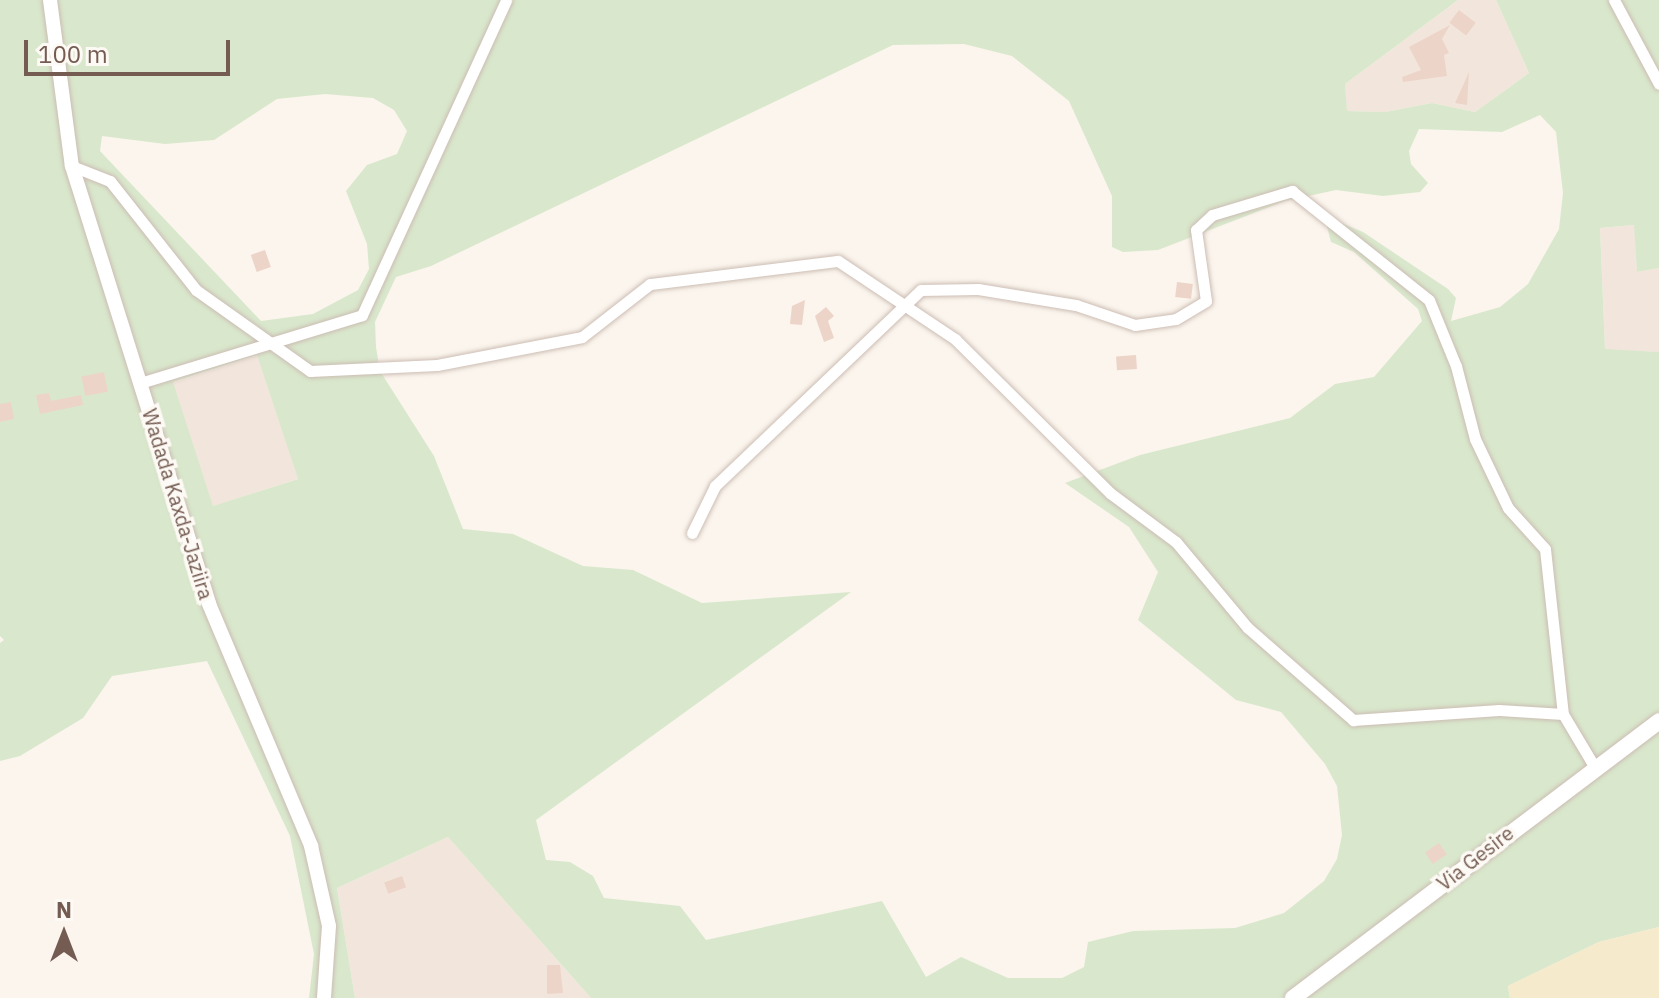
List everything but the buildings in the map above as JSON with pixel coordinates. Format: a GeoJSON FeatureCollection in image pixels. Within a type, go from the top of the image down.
{"type":"FeatureCollection","features":[{"type":"Feature","properties":{"kind":"main road","name":"Via Gesire"},"geometry":{"type":"LineString","coordinates":[[1293,998],[1594,766],[1659,721]]}},
{"type":"Feature","properties":{"kind":"street","name":"Wadada Kaxda-Jaziira"},"geometry":{"type":"LineString","coordinates":[[50,0],[72,166],[209,604],[311,846],[329,926],[324,998]]}},
{"type":"Feature","properties":{"kind":"street"},"geometry":{"type":"LineString","coordinates":[[140,383],[362,315],[506,0]]}},
{"type":"Feature","properties":{"kind":"street"},"geometry":{"type":"LineString","coordinates":[[1614,0],[1659,84]]}},
{"type":"Feature","properties":{"kind":"street"},"geometry":{"type":"LineString","coordinates":[[72,166],[110,181],[196,290],[265,343],[310,371],[437,365],[582,337],[650,284],[838,261],[955,339],[1110,493],[1176,542],[1248,628],[1353,720],[1499,710],[1563,714]]}},
{"type":"Feature","properties":{"kind":"street"},"geometry":{"type":"LineString","coordinates":[[692,533],[715,486],[902,303],[921,290],[978,289],[1076,305],[1135,325],[1176,319],[1206,301],[1196,230],[1212,215],[1292,191],[1429,300],[1456,366],[1475,439],[1508,508],[1545,549],[1563,714],[1594,766]]}},
{"type":"Feature","properties":{"kind":"shaded area"},"geometry":{"type":"Polygon","coordinates":[[[1458,0],[1496,0],[1529,73],[1475,112],[1432,103],[1385,112],[1346,111],[1345,84],[1458,0]]]}},
{"type":"Feature","properties":{"kind":"shaded area"},"geometry":{"type":"Polygon","coordinates":[[[1635,225],[1637,272],[1659,268],[1659,352],[1605,350],[1600,228],[1635,225]]]}},
{"type":"Feature","properties":{"kind":"shaded area"},"geometry":{"type":"Polygon","coordinates":[[[258,355],[298,479],[213,506],[172,383],[258,355]]]}},
{"type":"Feature","properties":{"kind":"shaded area"},"geometry":{"type":"Polygon","coordinates":[[[448,837],[591,998],[355,998],[337,888],[448,837]]]}},
{"type":"Feature","properties":{"kind":"green space"},"geometry":{"type":"Polygon","coordinates":[[[0,0],[1458,0],[1345,84],[1347,111],[1385,112],[1432,103],[1475,112],[1529,73],[1496,0],[1659,0],[1659,268],[1637,272],[1634,225],[1600,228],[1605,349],[1659,352],[1659,927],[1599,942],[1508,986],[1510,998],[591,998],[448,837],[337,888],[355,998],[309,998],[314,954],[290,836],[207,661],[112,676],[83,718],[20,756],[0,761],[0,643],[4,640],[0,636],[0,0]],[[964,44],[893,45],[431,266],[396,277],[375,322],[380,371],[434,456],[463,529],[513,534],[583,566],[633,570],[702,603],[851,592],[536,820],[546,860],[570,862],[593,876],[604,898],[680,906],[706,940],[882,901],[926,977],[961,957],[1008,978],[1062,978],[1084,967],[1088,942],[1133,931],[1235,928],[1284,913],[1324,881],[1337,859],[1342,835],[1337,786],[1325,764],[1281,712],[1236,700],[1138,620],[1158,572],[1129,527],[1065,483],[1140,455],[1290,418],[1335,384],[1374,377],[1422,321],[1418,309],[1354,252],[1331,242],[1326,223],[1339,222],[1363,232],[1448,289],[1456,298],[1451,321],[1500,307],[1528,284],[1559,229],[1563,193],[1556,132],[1540,115],[1502,132],[1419,129],[1409,151],[1411,164],[1428,183],[1420,192],[1383,196],[1336,190],[1285,201],[1158,250],[1123,252],[1112,247],[1112,196],[1069,101],[1012,56],[964,44]],[[325,94],[277,99],[214,140],[165,144],[102,136],[100,151],[261,321],[313,314],[358,290],[369,269],[367,244],[346,191],[367,165],[397,154],[407,131],[394,110],[373,98],[325,94]],[[257,355],[173,382],[213,506],[298,479],[257,355]]]}},
{"type":"Feature","properties":{"kind":"sand"},"geometry":{"type":"Polygon","coordinates":[[[1659,927],[1659,998],[1510,998],[1508,986],[1599,942],[1659,927]]]}}]}
